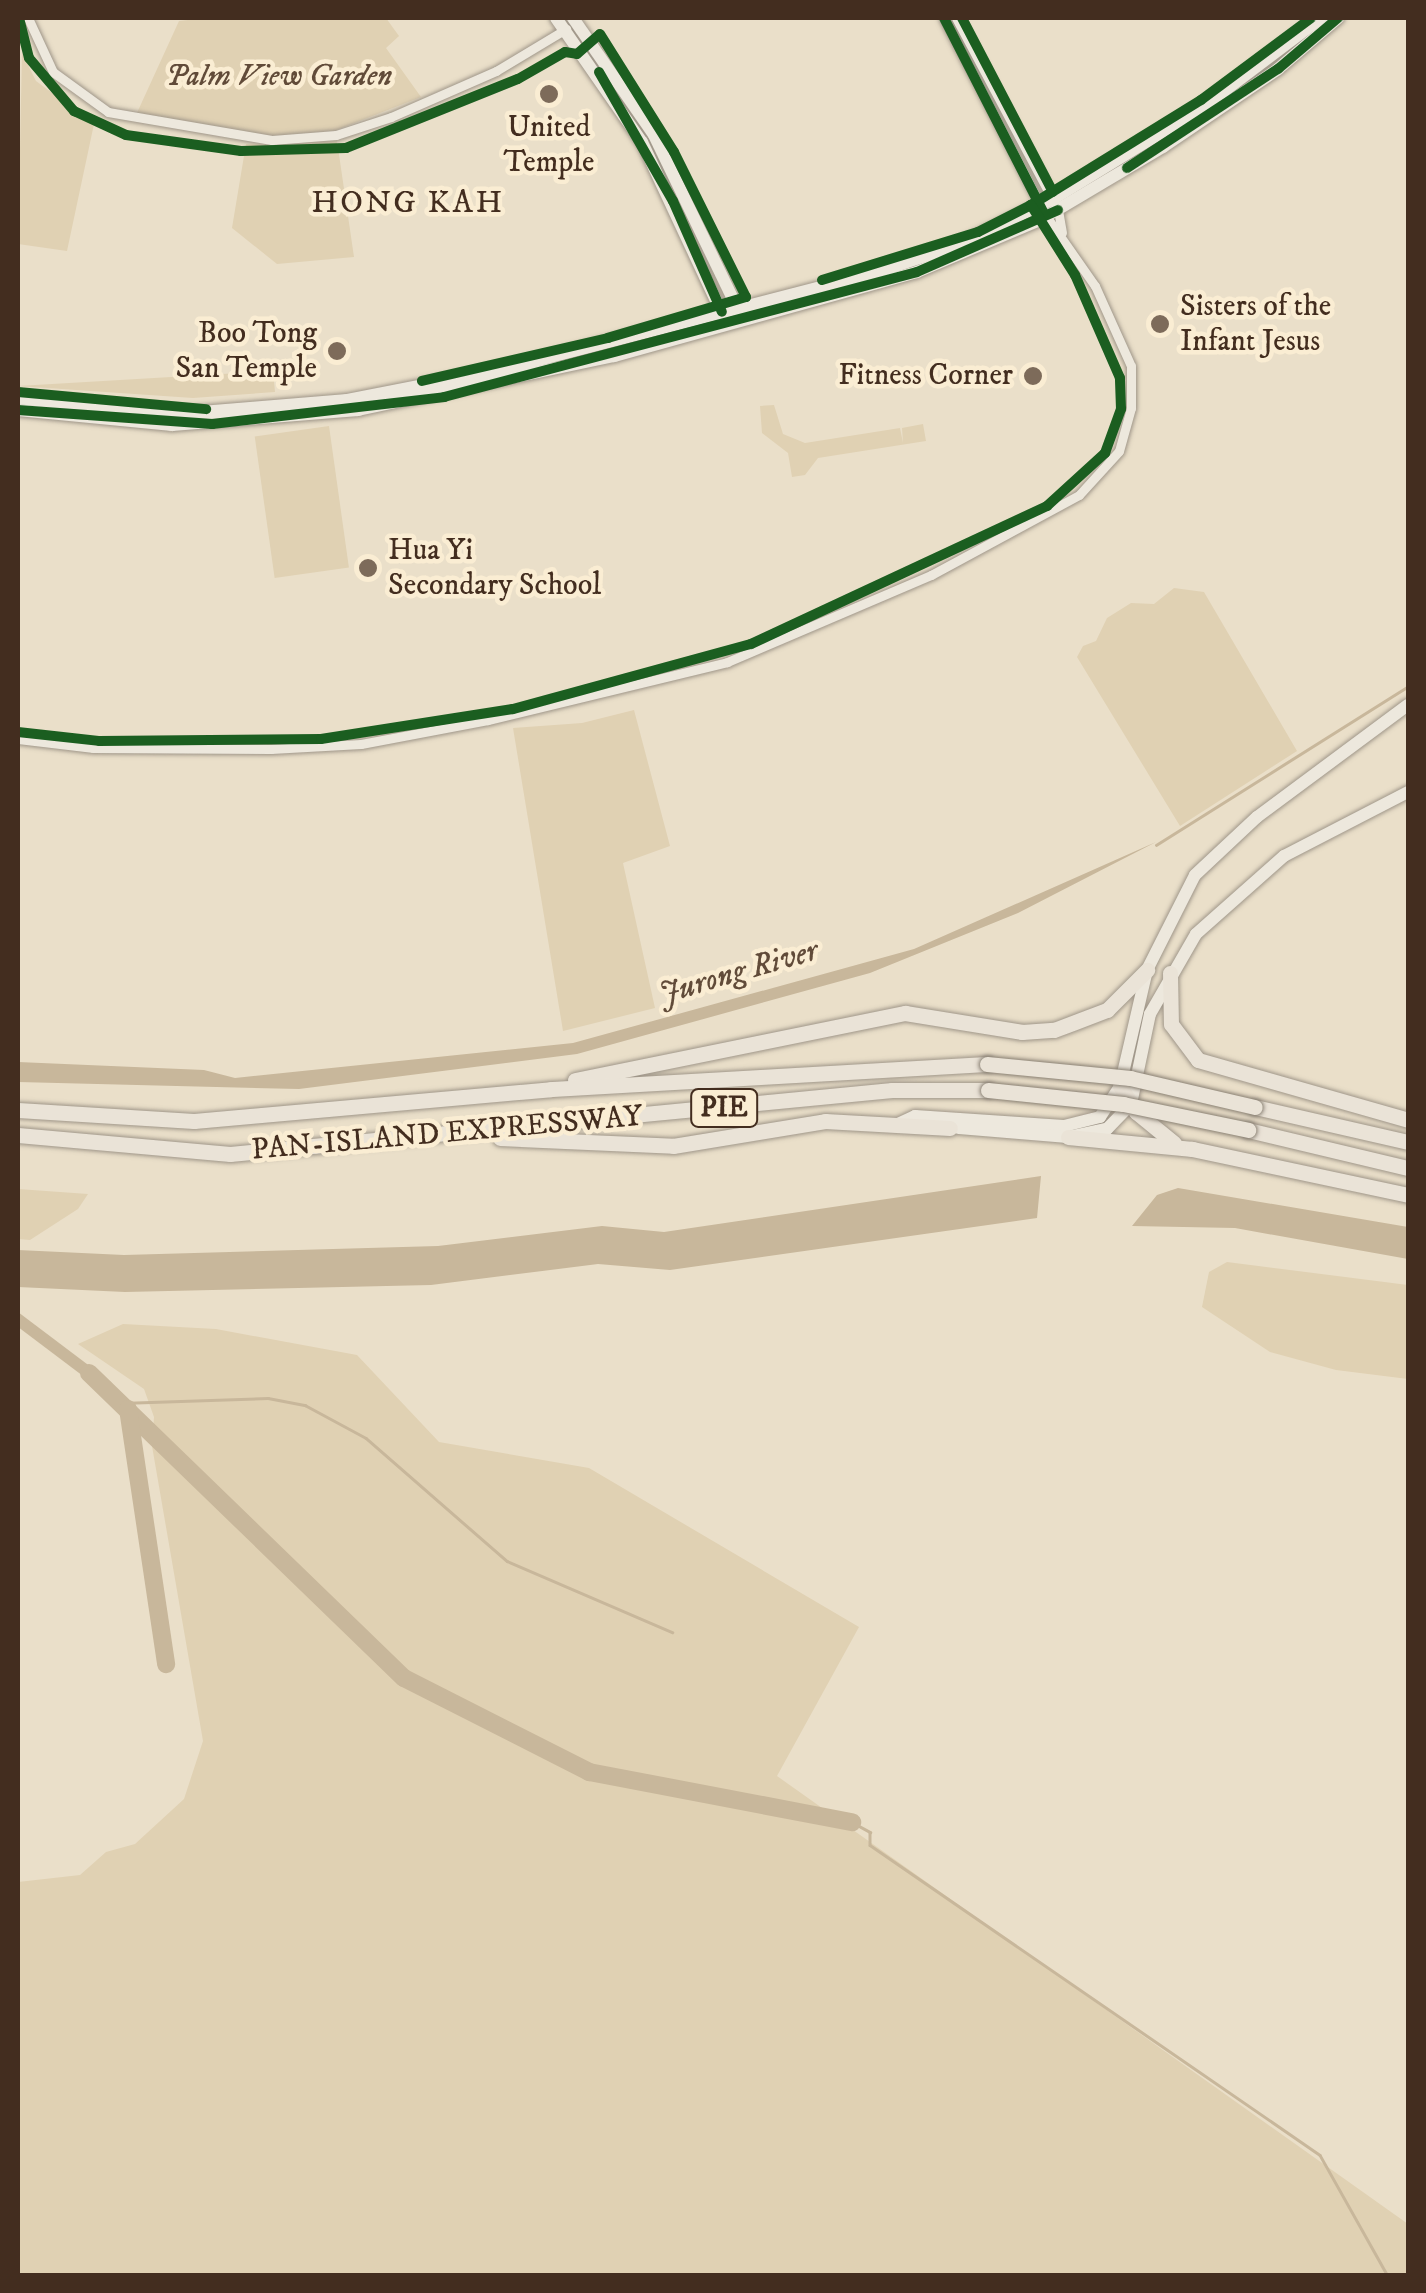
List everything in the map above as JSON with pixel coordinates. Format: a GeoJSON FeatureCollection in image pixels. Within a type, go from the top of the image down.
{"type":"FeatureCollection","features":[{"type":"Feature","properties":{"kind":"highway"},"geometry":{"type":"LineString","coordinates":[[527,1090],[905,1013],[1022,1032],[1054,1030],[1107,1010],[1147,970]]}},
{"type":"Feature","properties":{"kind":"highway"},"geometry":{"type":"LineString","coordinates":[[1170,972],[1171,1024],[1198,1060],[1408,1120]]}},
{"type":"Feature","properties":{"kind":"highway","name":"PAN-ISLAND EXPRESSWAY"},"geometry":{"type":"LineString","coordinates":[[18,1110],[194,1121],[527,1090],[987,1064],[1130,1078],[1408,1142]]}},
{"type":"Feature","properties":{"kind":"highway"},"geometry":{"type":"LineString","coordinates":[[1120,1086],[1154,1131],[1192,1150]]}},
{"type":"Feature","properties":{"kind":"highway","name":"PAN-ISLAND EXPRESSWAY"},"geometry":{"type":"LineString","coordinates":[[18,1135],[230,1154],[461,1135],[892,1090],[988,1090],[1124,1104],[1408,1168]]}},
{"type":"Feature","properties":{"kind":"highway"},"geometry":{"type":"LineString","coordinates":[[461,1135],[673,1146],[783,1124],[950,1128]]}},
{"type":"Feature","properties":{"kind":"highway"},"geometry":{"type":"LineString","coordinates":[[1068,1137],[1192,1150],[1408,1196]]}},
{"type":"Feature","properties":{"kind":"street"},"geometry":{"type":"LineString","coordinates":[[28,18],[53,72],[108,112],[272,140],[315,138],[377,122],[496,71],[572,23]]}},
{"type":"Feature","properties":{"kind":"street"},"geometry":{"type":"LineString","coordinates":[[556,18],[572,23],[654,136],[740,314]]}},
{"type":"Feature","properties":{"kind":"street"},"geometry":{"type":"LineString","coordinates":[[18,739],[98,748],[255,750],[440,732],[726,662],[931,576],[1079,495],[1106,470],[1128,430],[1130,366],[1114,321],[944,18]]}},
{"type":"Feature","properties":{"kind":"street"},"geometry":{"type":"LineString","coordinates":[[956,18],[1049,208]]}},
{"type":"Feature","properties":{"kind":"street"},"geometry":{"type":"LineString","coordinates":[[1049,208],[1203,106],[1320,18]]}},
{"type":"Feature","properties":{"kind":"street"},"geometry":{"type":"LineString","coordinates":[[18,398],[164,415],[286,408],[454,380],[916,272],[1049,208],[1210,116],[1338,18]]}},
{"type":"Feature","properties":{"kind":"street"},"geometry":{"type":"LineString","coordinates":[[572,23],[642,142],[724,318]]}},
{"type":"Feature","properties":{"kind":"street"},"geometry":{"type":"LineString","coordinates":[[18,410],[172,425],[332,414],[455,394],[724,318]]}},
{"type":"Feature","properties":{"kind":"street"},"geometry":{"type":"LineString","coordinates":[[898,1124],[915,1116],[1077,1125],[1100,1117],[1120,1086],[1147,970],[1195,875],[1257,817],[1408,705]]}},
{"type":"Feature","properties":{"kind":"street"},"geometry":{"type":"LineString","coordinates":[[950,1128],[1068,1137],[1108,1129],[1131,1104],[1150,1014],[1170,972],[1207,921],[1260,872],[1408,792]]}},
{"type":"Feature","properties":{"kind":"green space","name":"Palm View Garden"},"geometry":{"type":"Polygon","coordinates":[[[386,18],[399,36],[386,48],[421,97],[334,131],[271,136],[136,115],[179,21],[386,18]]]}},
{"type":"Feature","properties":{"kind":"green space"},"geometry":{"type":"Polygon","coordinates":[[[22,53],[36,81],[94,124],[67,251],[18,244],[22,53]]]}},
{"type":"Feature","properties":{"kind":"green space"},"geometry":{"type":"Polygon","coordinates":[[[337,141],[354,257],[277,264],[232,228],[246,144],[337,141]]]}},
{"type":"Feature","properties":{"kind":"green space"},"geometry":{"type":"Polygon","coordinates":[[[273,371],[275,392],[193,398],[18,386],[273,371]]]}},
{"type":"Feature","properties":{"kind":"green space"},"geometry":{"type":"Polygon","coordinates":[[[774,405],[783,434],[805,443],[900,428],[903,443],[902,428],[923,424],[926,441],[818,458],[805,475],[792,477],[788,453],[762,433],[760,406],[774,405]]]}},
{"type":"Feature","properties":{"kind":"green space"},"geometry":{"type":"Polygon","coordinates":[[[329,426],[349,568],[275,578],[255,436],[329,426]]]}},
{"type":"Feature","properties":{"kind":"green space"},"geometry":{"type":"Polygon","coordinates":[[[1174,588],[1204,592],[1297,751],[1180,826],[1077,657],[1083,646],[1096,641],[1107,618],[1131,603],[1154,604],[1174,588]]]}},
{"type":"Feature","properties":{"kind":"green space"},"geometry":{"type":"Polygon","coordinates":[[[634,710],[670,846],[623,863],[655,1008],[563,1031],[513,728],[582,723],[634,710]]]}},
{"type":"Feature","properties":{"kind":"green space"},"geometry":{"type":"Polygon","coordinates":[[[18,1189],[88,1194],[78,1209],[30,1240],[18,1239],[18,1189]]]}},
{"type":"Feature","properties":{"kind":"green space"},"geometry":{"type":"Polygon","coordinates":[[[1227,1262],[1408,1285],[1408,1379],[1336,1370],[1270,1352],[1202,1307],[1209,1272],[1227,1262]]]}},
{"type":"Feature","properties":{"kind":"green space"},"geometry":{"type":"Polygon","coordinates":[[[123,1324],[216,1329],[357,1355],[439,1442],[589,1468],[859,1627],[777,1776],[1408,2224],[1408,2275],[18,2275],[18,1882],[80,1875],[106,1852],[135,1844],[184,1799],[203,1741],[152,1446],[154,1417],[144,1389],[78,1344],[123,1324]]]}},
{"type":"Feature","properties":{"kind":"shaded area","name":"Jurong River"},"geometry":{"type":"Polygon","coordinates":[[[1156,842],[1018,913],[870,973],[577,1054],[299,1089],[18,1082],[18,1062],[204,1070],[235,1078],[573,1043],[914,949],[1156,842]]]}},
{"type":"Feature","properties":{"kind":"shaded area"},"geometry":{"type":"Polygon","coordinates":[[[1041,1176],[1037,1218],[670,1270],[598,1264],[431,1285],[125,1292],[18,1287],[18,1250],[124,1255],[438,1246],[602,1226],[664,1232],[1041,1176]]]}},
{"type":"Feature","properties":{"kind":"shaded area"},"geometry":{"type":"Polygon","coordinates":[[[1178,1188],[1408,1227],[1408,1259],[1235,1228],[1132,1226],[1157,1195],[1178,1188]]]}},
{"type":"Feature","properties":{"kind":"shaded area"},"geometry":{"type":"Polygon","coordinates":[[[18,1312],[111,1382],[104,1392],[18,1327],[18,1312]]]}},
{"type":"Feature","properties":{"kind":"waterway","name":"Jurong River"},"geometry":{"type":"LineString","coordinates":[[1156,845],[1408,686]]}},
{"type":"Feature","properties":{"kind":"waterway"},"geometry":{"type":"LineString","coordinates":[[89,1373],[404,1678],[589,1772],[852,1822]]}},
{"type":"Feature","properties":{"kind":"waterway"},"geometry":{"type":"LineString","coordinates":[[121,1403],[268,1398],[305,1405],[366,1438],[507,1561],[672,1632]]}},
{"type":"Feature","properties":{"kind":"waterway"},"geometry":{"type":"LineString","coordinates":[[128,1409],[166,1664]]}},
{"type":"Feature","properties":{"kind":"waterway"},"geometry":{"type":"LineString","coordinates":[[852,1822],[870,1832],[870,1845],[1320,2155],[1388,2276]]}},
{"type":"Feature","properties":{"kind":"cycle path"},"geometry":{"type":"LineString","coordinates":[[19,18],[29,58],[74,111],[126,135],[241,151],[346,148],[518,79],[565,52],[577,54],[600,34],[674,152],[746,297],[608,338],[422,381]]}},
{"type":"Feature","properties":{"kind":"cycle path"},"geometry":{"type":"LineString","coordinates":[[944,18],[1044,213]]}},
{"type":"Feature","properties":{"kind":"cycle path"},"geometry":{"type":"LineString","coordinates":[[962,18],[1053,192]]}},
{"type":"Feature","properties":{"kind":"cycle path"},"geometry":{"type":"LineString","coordinates":[[822,280],[978,232],[1031,205],[1201,100],[1311,18]]}},
{"type":"Feature","properties":{"kind":"cycle path"},"geometry":{"type":"LineString","coordinates":[[1127,168],[1278,69],[1338,18]]}},
{"type":"Feature","properties":{"kind":"cycle path"},"geometry":{"type":"LineString","coordinates":[[599,72],[673,201],[722,312]]}},
{"type":"Feature","properties":{"kind":"cycle path"},"geometry":{"type":"LineString","coordinates":[[18,732],[99,741],[321,739],[513,709],[751,644],[1047,506],[1105,453],[1121,409],[1120,378],[1075,275],[1031,205]]}},
{"type":"Feature","properties":{"kind":"cycle path"},"geometry":{"type":"LineString","coordinates":[[18,410],[212,424],[444,397],[917,272],[1058,210]]}},
{"type":"Feature","properties":{"kind":"cycle path"},"geometry":{"type":"LineString","coordinates":[[18,392],[206,409]]}},
{"type":"Feature","properties":{"kind":"place","name":"United Temple"},"geometry":{"type":"Point","coordinates":[549,94]}},
{"type":"Feature","properties":{"kind":"place","name":"Sisters of the Infant Jesus"},"geometry":{"type":"Point","coordinates":[1160,324]}},
{"type":"Feature","properties":{"kind":"place","name":"Boo Tong San Temple"},"geometry":{"type":"Point","coordinates":[337,351]}},
{"type":"Feature","properties":{"kind":"place","name":"Fitness Corner"},"geometry":{"type":"Point","coordinates":[1033,376]}},
{"type":"Feature","properties":{"kind":"place","name":"Hua Yi Secondary School"},"geometry":{"type":"Point","coordinates":[368,568]}},
{"type":"Feature","properties":{"kind":"district","name":"HONG KAH"},"geometry":{"type":"Point","coordinates":[408,203]}}]}
